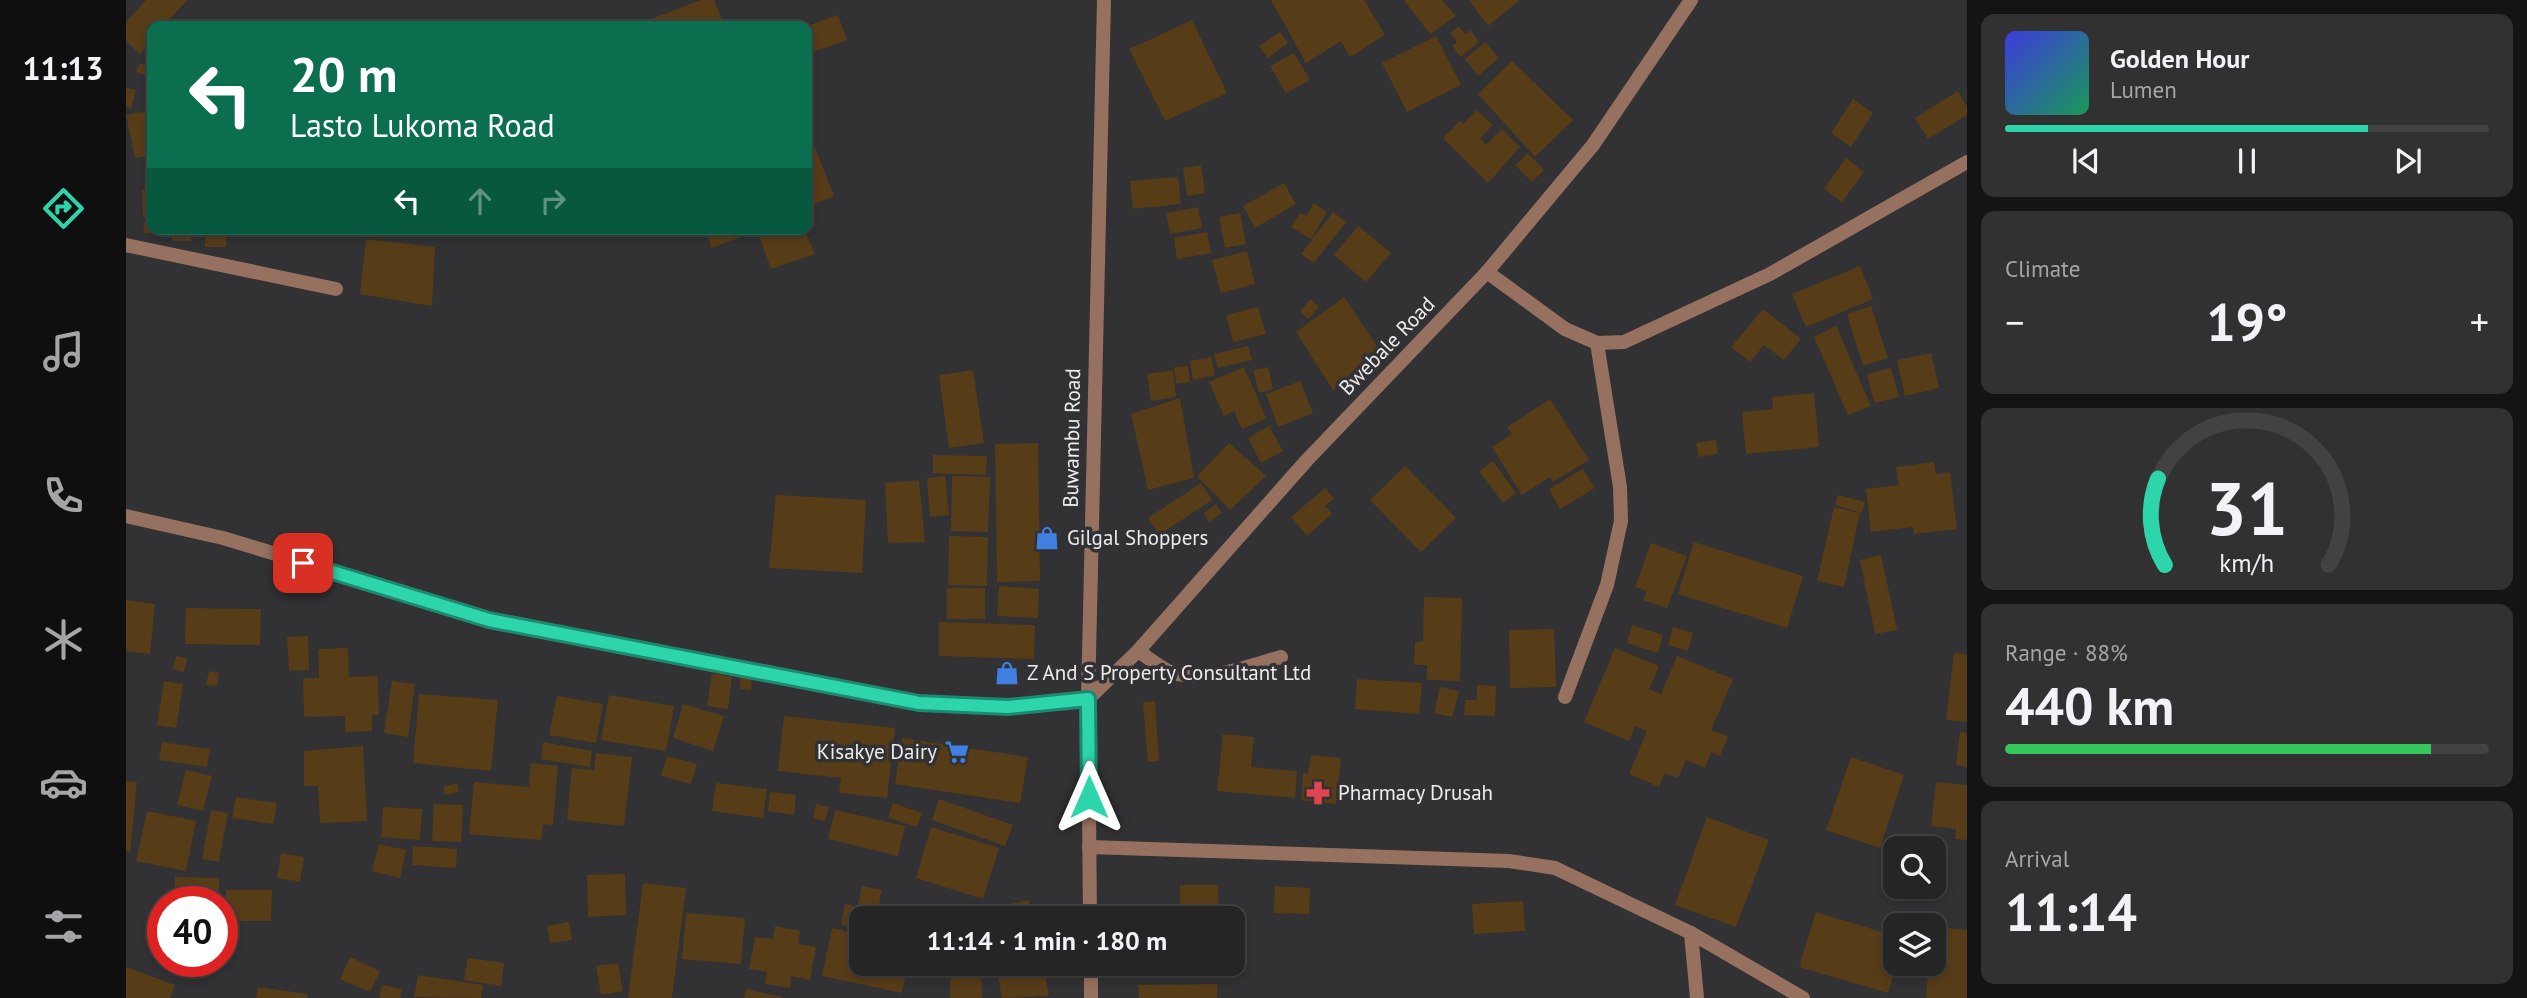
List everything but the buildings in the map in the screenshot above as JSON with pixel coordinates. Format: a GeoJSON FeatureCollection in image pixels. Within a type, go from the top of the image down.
{"type":"FeatureCollection","features":[{"type":"Feature","properties":{"kind":"street","name":"Buwambu Road"},"geometry":{"type":"LineString","coordinates":[[1090,906],[1088,699],[1104,0]]}},
{"type":"Feature","properties":{"kind":"street","name":"Bwebale Road"},"geometry":{"type":"LineString","coordinates":[[1088,699],[1138,651],[1307,460],[1487,272],[1593,145],[1691,0]]}},
{"type":"Feature","properties":{"kind":"street"},"geometry":{"type":"LineString","coordinates":[[1487,272],[1565,329],[1597,343],[1624,342],[1770,274],[1967,162]]}},
{"type":"Feature","properties":{"kind":"street"},"geometry":{"type":"LineString","coordinates":[[126,246],[336,289]]}},
{"type":"Feature","properties":{"kind":"street"},"geometry":{"type":"LineString","coordinates":[[1565,696],[1607,585],[1621,521],[1620,488],[1597,343]]}},
{"type":"Feature","properties":{"kind":"street"},"geometry":{"type":"LineString","coordinates":[[126,516],[223,538],[489,620],[919,703],[1008,707],[1088,699]]}},
{"type":"Feature","properties":{"kind":"street"},"geometry":{"type":"LineString","coordinates":[[1138,651],[1174,673],[1199,675],[1214,675],[1281,657]]}},
{"type":"Feature","properties":{"kind":"street"},"geometry":{"type":"LineString","coordinates":[[1089,847],[1509,861],[1555,868],[1691,933],[1803,998]]}},
{"type":"Feature","properties":{"kind":"street"},"geometry":{"type":"LineString","coordinates":[[1691,933],[1698,998]]}},
{"type":"Feature","properties":{"kind":"street"},"geometry":{"type":"LineString","coordinates":[[1091,976],[1091,998]]}},
{"type":"Feature","properties":{"kind":"place","name":"Gilgal Shoppers"},"geometry":{"type":"Point","coordinates":[1047,538]}},
{"type":"Feature","properties":{"kind":"place","name":"Z And S Property Consultant Ltd"},"geometry":{"type":"Point","coordinates":[1007,673]}},
{"type":"Feature","properties":{"kind":"place","name":"Kisakye Dairy"},"geometry":{"type":"Point","coordinates":[957,752]}},
{"type":"Feature","properties":{"kind":"place","name":"Pharmacy Drusah"},"geometry":{"type":"Point","coordinates":[1318,793]}},
{"type":"Feature","properties":{"kind":"route"},"geometry":{"type":"LineString","coordinates":[[303,563],[489,620],[919,703],[1008,707],[1088,699],[1089,797]]}}]}
